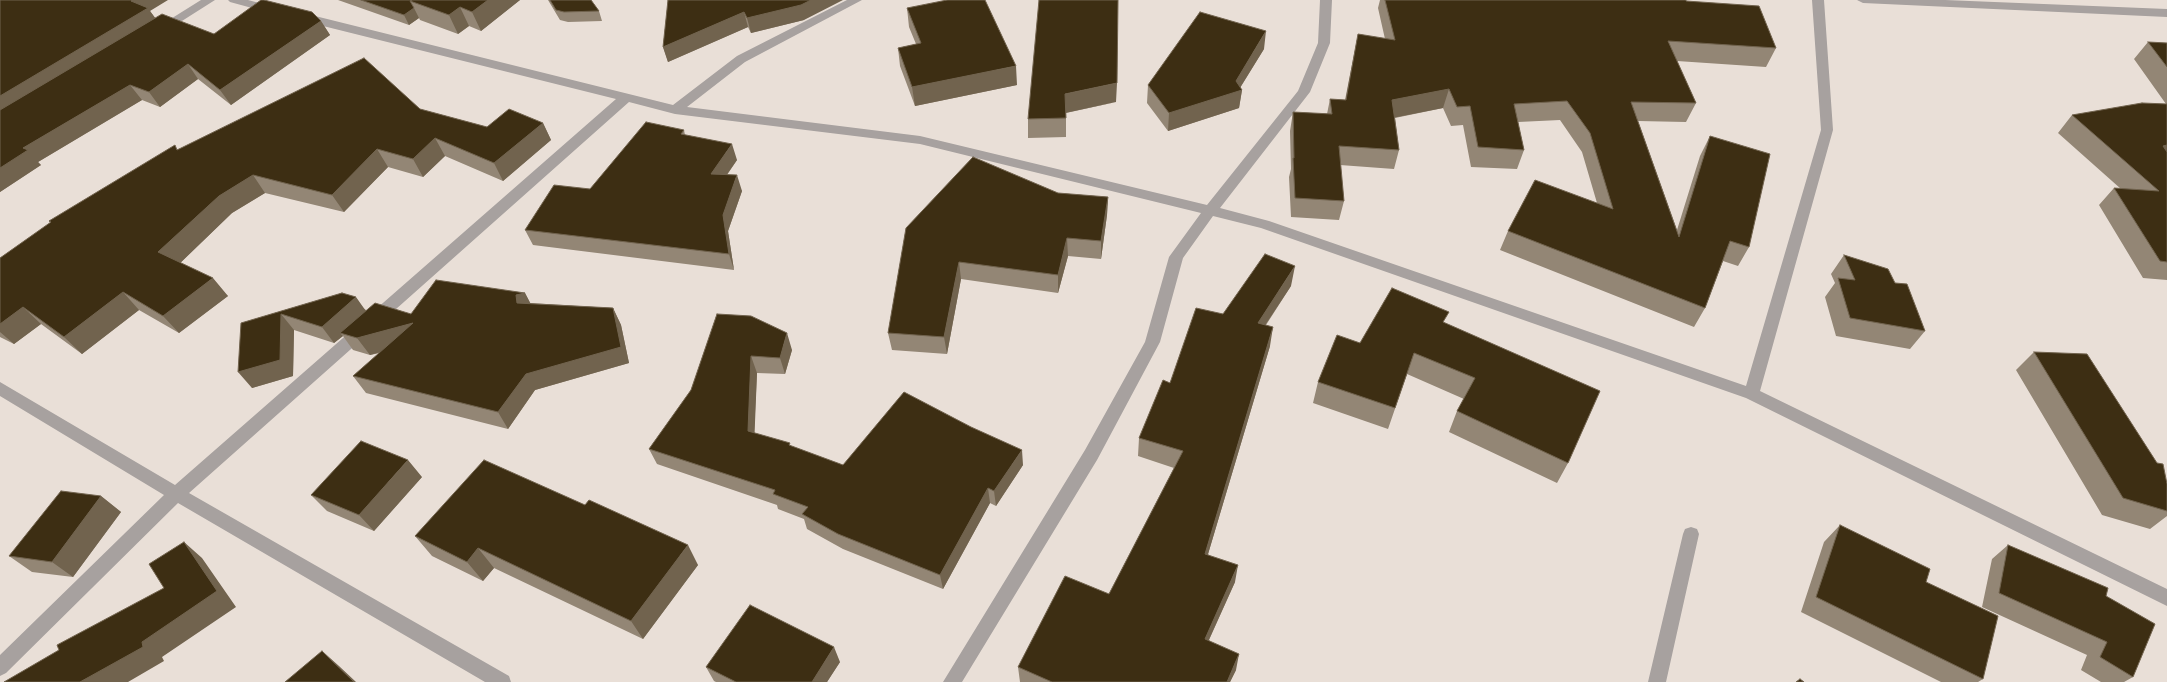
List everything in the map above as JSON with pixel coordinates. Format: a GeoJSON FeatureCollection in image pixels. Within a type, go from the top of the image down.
{"type":"FeatureCollection","features":[{"type":"Feature","properties":{"kind":"street"},"geometry":{"type":"LineString","coordinates":[[150,36],[209,0]]}},
{"type":"Feature","properties":{"kind":"street"},"geometry":{"type":"LineString","coordinates":[[234,0],[675,110],[920,140],[1264,224],[1750,394],[2167,598]]}},
{"type":"Feature","properties":{"kind":"street"},"geometry":{"type":"LineString","coordinates":[[675,110],[741,59],[856,0]]}},
{"type":"Feature","properties":{"kind":"street"},"geometry":{"type":"LineString","coordinates":[[952,682],[1091,455],[1152,342],[1176,258],[1210,211],[1304,92],[1324,43],[1326,0]]}},
{"type":"Feature","properties":{"kind":"street"},"geometry":{"type":"LineString","coordinates":[[1750,394],[1827,130],[1818,0]]}},
{"type":"Feature","properties":{"kind":"street"},"geometry":{"type":"LineString","coordinates":[[1863,0],[2167,14]]}},
{"type":"Feature","properties":{"kind":"street"},"geometry":{"type":"LineString","coordinates":[[0,667],[176,494],[627,97]]}},
{"type":"Feature","properties":{"kind":"street"},"geometry":{"type":"LineString","coordinates":[[0,388],[176,494],[502,682]]}},
{"type":"Feature","properties":{"kind":"street"},"geometry":{"type":"LineString","coordinates":[[1657,682],[1691,534]]}},
{"type":"Feature","properties":{"kind":"building"},"geometry":{"type":"Polygon","coordinates":[[[0,0],[133,0],[131,1],[148,8],[0,96],[0,0]]]}},
{"type":"Feature","properties":{"kind":"building"},"geometry":{"type":"Polygon","coordinates":[[[261,0],[312,12],[321,21],[220,90],[188,64],[149,92],[130,85],[23,148],[28,150],[0,168],[0,110],[162,14],[214,34],[261,0]]]}},
{"type":"Feature","properties":{"kind":"building"},"geometry":{"type":"Polygon","coordinates":[[[361,0],[412,0],[410,1],[414,8],[404,15],[361,0]]]}},
{"type":"Feature","properties":{"kind":"building"},"geometry":{"type":"Polygon","coordinates":[[[488,0],[472,12],[460,7],[449,15],[410,1],[488,0]]]}},
{"type":"Feature","properties":{"kind":"building"},"geometry":{"type":"Polygon","coordinates":[[[550,0],[591,0],[599,11],[564,12],[556,10],[550,0]]]}},
{"type":"Feature","properties":{"kind":"building"},"geometry":{"type":"Polygon","coordinates":[[[668,0],[811,0],[801,5],[747,18],[744,12],[663,47],[668,0]]]}},
{"type":"Feature","properties":{"kind":"building"},"geometry":{"type":"Polygon","coordinates":[[[947,0],[985,0],[1016,66],[912,87],[898,48],[921,43],[907,8],[947,0]]]}},
{"type":"Feature","properties":{"kind":"building"},"geometry":{"type":"Polygon","coordinates":[[[1039,0],[1118,0],[1117,83],[1065,94],[1066,118],[1028,119],[1039,0]]]}},
{"type":"Feature","properties":{"kind":"building"},"geometry":{"type":"Polygon","coordinates":[[[1385,0],[1686,0],[1759,6],[1776,48],[1668,41],[1696,103],[1631,102],[1679,237],[1710,136],[1770,154],[1749,247],[1730,241],[1705,308],[1508,231],[1535,180],[1613,209],[1590,133],[1567,101],[1514,104],[1524,150],[1478,147],[1470,106],[1457,107],[1449,89],[1392,100],[1399,150],[1339,146],[1344,201],[1295,198],[1293,112],[1332,114],[1330,99],[1346,100],[1358,34],[1395,40],[1385,0]]]}},
{"type":"Feature","properties":{"kind":"building"},"geometry":{"type":"Polygon","coordinates":[[[1200,12],[1266,31],[1236,81],[1242,90],[1169,113],[1148,85],[1200,12]]]}},
{"type":"Feature","properties":{"kind":"building"},"geometry":{"type":"Polygon","coordinates":[[[2148,42],[2167,43],[2167,67],[2148,42]]]}},
{"type":"Feature","properties":{"kind":"building"},"geometry":{"type":"Polygon","coordinates":[[[364,58],[420,109],[487,127],[509,109],[543,123],[494,163],[435,138],[413,159],[377,149],[332,195],[253,175],[219,196],[158,252],[213,278],[163,316],[123,292],[64,337],[23,307],[0,324],[0,258],[51,222],[49,221],[175,145],[177,150],[364,58]]]}},
{"type":"Feature","properties":{"kind":"building"},"geometry":{"type":"Polygon","coordinates":[[[2142,103],[2167,104],[2167,145],[2163,146],[2167,152],[2167,262],[2160,261],[2114,188],[2159,191],[2072,115],[2142,103]]]}},
{"type":"Feature","properties":{"kind":"building"},"geometry":{"type":"Polygon","coordinates":[[[646,122],[684,130],[681,134],[732,144],[711,174],[737,175],[723,215],[729,254],[525,230],[554,185],[590,189],[646,122]]]}},
{"type":"Feature","properties":{"kind":"building"},"geometry":{"type":"Polygon","coordinates":[[[973,157],[1058,193],[1108,197],[1101,241],[1067,238],[1058,275],[959,262],[944,337],[888,333],[906,228],[973,157]]]}},
{"type":"Feature","properties":{"kind":"building"},"geometry":{"type":"Polygon","coordinates":[[[1265,254],[1295,266],[1258,323],[1273,327],[1205,554],[1238,565],[1205,639],[1239,654],[1227,682],[1052,682],[1018,667],[1065,576],[1109,594],[1183,451],[1139,438],[1163,380],[1170,383],[1196,308],[1223,314],[1265,254]]]}},
{"type":"Feature","properties":{"kind":"building"},"geometry":{"type":"Polygon","coordinates":[[[1844,255],[1888,269],[1895,283],[1907,284],[1925,331],[1850,318],[1838,278],[1855,280],[1844,255]]]}},
{"type":"Feature","properties":{"kind":"building"},"geometry":{"type":"Polygon","coordinates":[[[436,280],[525,293],[516,295],[517,303],[613,308],[621,347],[526,374],[498,412],[353,376],[413,323],[357,338],[340,333],[375,303],[411,314],[436,280]]]}},
{"type":"Feature","properties":{"kind":"building"},"geometry":{"type":"Polygon","coordinates":[[[1392,288],[1449,312],[1443,322],[1600,391],[1568,463],[1457,411],[1475,378],[1414,353],[1395,408],[1318,382],[1337,335],[1360,343],[1392,288]]]}},
{"type":"Feature","properties":{"kind":"building"},"geometry":{"type":"Polygon","coordinates":[[[342,293],[356,297],[322,327],[281,314],[280,360],[238,372],[241,323],[342,293]]]}},
{"type":"Feature","properties":{"kind":"building"},"geometry":{"type":"Polygon","coordinates":[[[717,314],[751,316],[787,333],[780,358],[751,356],[748,431],[790,443],[789,445],[843,465],[904,392],[971,427],[1022,450],[994,491],[988,488],[940,575],[838,534],[802,514],[808,507],[773,494],[775,490],[649,449],[691,390],[717,314]]]}},
{"type":"Feature","properties":{"kind":"building"},"geometry":{"type":"Polygon","coordinates":[[[2034,352],[2087,354],[2157,463],[2163,464],[2167,484],[2167,511],[2123,498],[2034,352]]]}},
{"type":"Feature","properties":{"kind":"building"},"geometry":{"type":"Polygon","coordinates":[[[361,441],[408,460],[359,515],[311,495],[361,441]]]}},
{"type":"Feature","properties":{"kind":"building"},"geometry":{"type":"Polygon","coordinates":[[[484,460],[585,505],[589,500],[688,545],[631,621],[478,548],[467,562],[415,536],[484,460]]]}},
{"type":"Feature","properties":{"kind":"building"},"geometry":{"type":"Polygon","coordinates":[[[61,491],[101,496],[52,562],[9,556],[61,491]]]}},
{"type":"Feature","properties":{"kind":"building"},"geometry":{"type":"Polygon","coordinates":[[[1840,525],[1930,569],[1926,582],[1998,616],[1983,679],[1816,597],[1840,525]]]}},
{"type":"Feature","properties":{"kind":"building"},"geometry":{"type":"Polygon","coordinates":[[[184,542],[217,591],[142,642],[143,647],[80,682],[4,682],[59,650],[57,645],[164,588],[149,564],[184,542]]]}},
{"type":"Feature","properties":{"kind":"building"},"geometry":{"type":"Polygon","coordinates":[[[2008,545],[2108,588],[2106,596],[2155,624],[2133,677],[2100,657],[2107,642],[1999,593],[2008,545]]]}},
{"type":"Feature","properties":{"kind":"building"},"geometry":{"type":"Polygon","coordinates":[[[750,605],[834,647],[812,682],[736,682],[706,667],[750,605]]]}},
{"type":"Feature","properties":{"kind":"building"},"geometry":{"type":"Polygon","coordinates":[[[322,651],[354,682],[285,682],[322,651]]]}}]}
